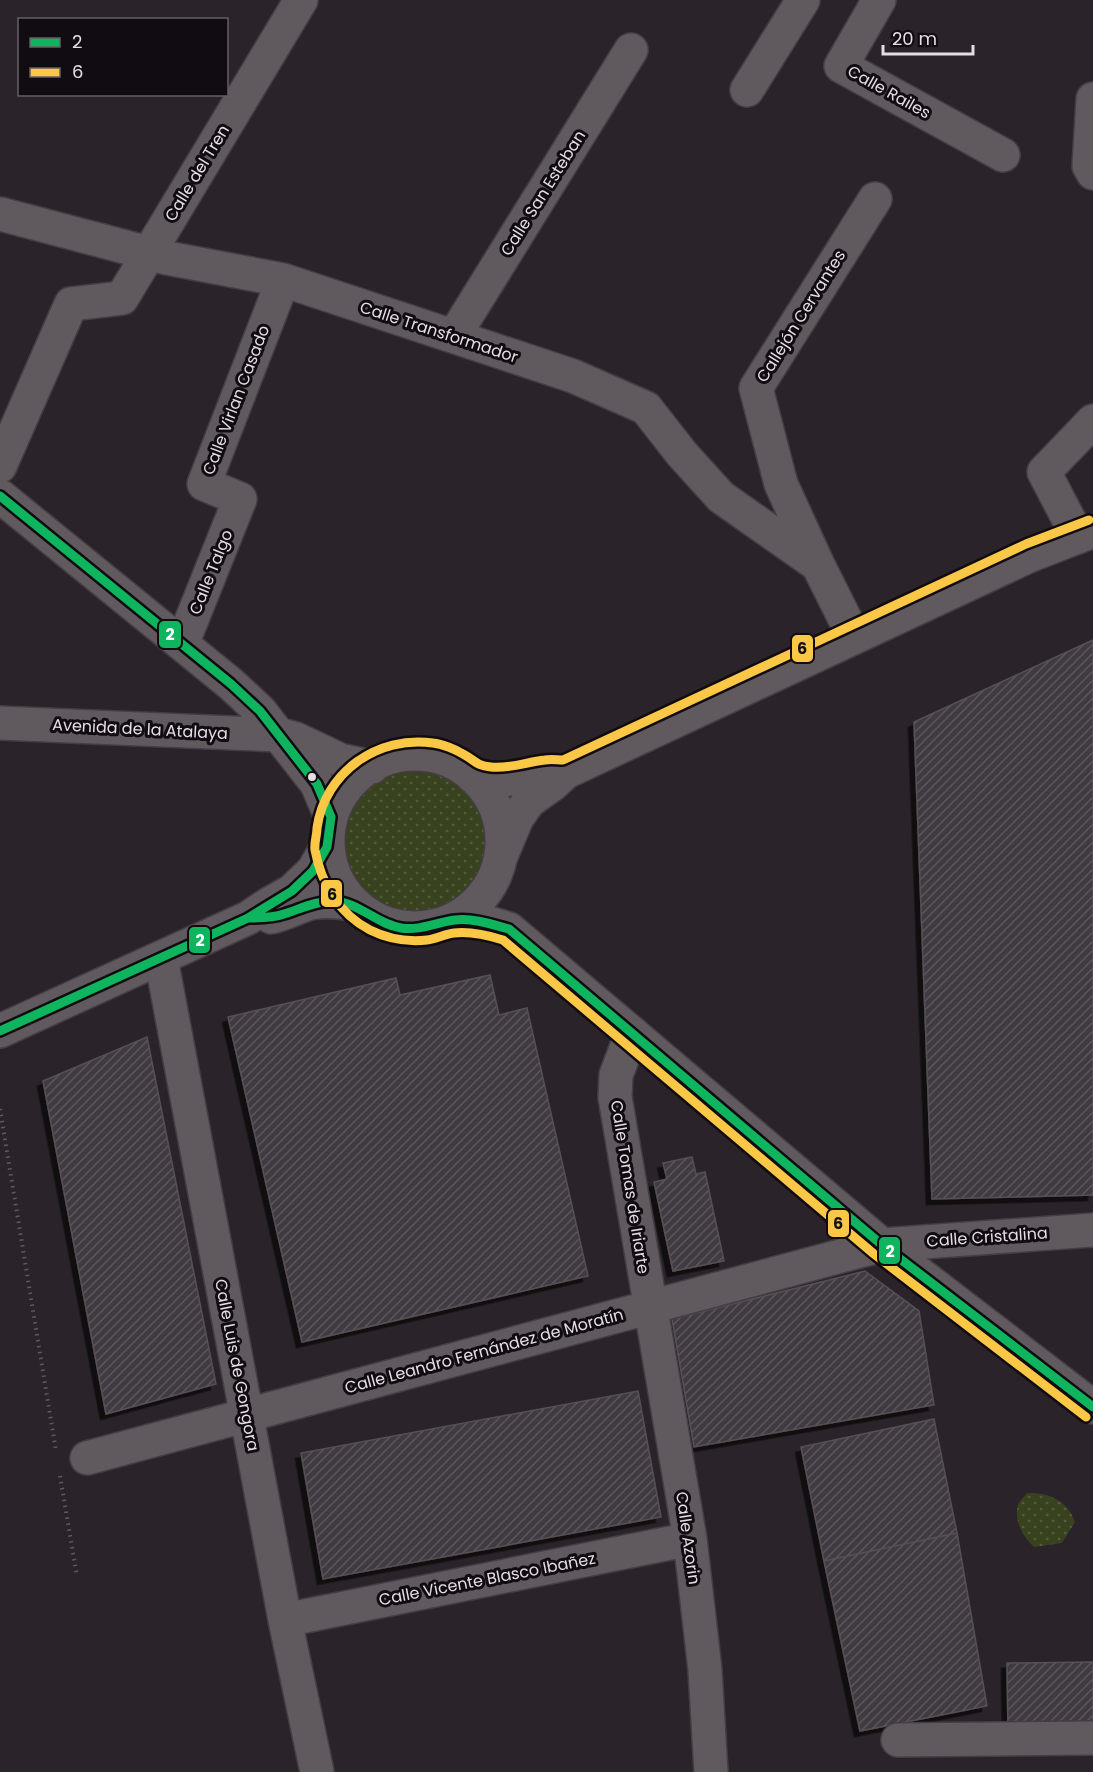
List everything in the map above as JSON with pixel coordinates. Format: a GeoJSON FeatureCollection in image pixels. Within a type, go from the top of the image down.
{"type":"FeatureCollection","features":[{"type":"Feature","properties":{"kind":"street","name":"Calle del Tren"},"geometry":{"type":"LineString","coordinates":[[0,466],[71,304],[122,298],[301,0]]}},
{"type":"Feature","properties":{"kind":"street"},"geometry":{"type":"LineString","coordinates":[[747,90],[803,0]]}},
{"type":"Feature","properties":{"kind":"street","name":"Calle Railes"},"geometry":{"type":"LineString","coordinates":[[879,0],[841,66],[1003,155]]}},
{"type":"Feature","properties":{"kind":"street","name":"Calle San Esteban"},"geometry":{"type":"LineString","coordinates":[[454,336],[631,50]]}},
{"type":"Feature","properties":{"kind":"street"},"geometry":{"type":"LineString","coordinates":[[1093,99],[1089,166],[1093,173]]}},
{"type":"Feature","properties":{"kind":"street","name":"Callejón Cervantes"},"geometry":{"type":"LineString","coordinates":[[854,637],[818,565],[782,484],[756,388],[876,200]]}},
{"type":"Feature","properties":{"kind":"street","name":"Calle Transformador"},"geometry":{"type":"LineString","coordinates":[[0,214],[149,253],[283,280],[573,376],[646,408],[682,454],[721,497],[818,565]]}},
{"type":"Feature","properties":{"kind":"street","name":"Calle Virlan Casado"},"geometry":{"type":"LineString","coordinates":[[240,500],[204,484],[283,280]]}},
{"type":"Feature","properties":{"kind":"street"},"geometry":{"type":"LineString","coordinates":[[452,921],[476,904],[493,882],[517,818],[530,801],[566,772],[1031,555],[1086,534],[1044,472],[1093,421]]}},
{"type":"Feature","properties":{"kind":"street"},"geometry":{"type":"LineString","coordinates":[[0,496],[182,644],[260,711],[317,784],[329,832],[332,868],[340,887],[354,904],[375,920],[400,928],[427,928],[452,921],[486,922],[509,929],[882,1245],[1093,1407]]}},
{"type":"Feature","properties":{"kind":"street","name":"Calle Talgo"},"geometry":{"type":"LineString","coordinates":[[182,644],[240,500]]}},
{"type":"Feature","properties":{"kind":"street","name":"Avenida de la Atalaya"},"geometry":{"type":"LineString","coordinates":[[0,723],[280,735]]}},
{"type":"Feature","properties":{"kind":"street"},"geometry":{"type":"LineString","coordinates":[[280,735],[296,739],[340,760],[372,767]]}},
{"type":"Feature","properties":{"kind":"street"},"geometry":{"type":"LineString","coordinates":[[0,1031],[248,918],[292,891],[313,871],[342,794],[359,774],[381,761],[406,754],[432,755],[457,765],[478,780],[493,801],[502,828],[501,856]]}},
{"type":"Feature","properties":{"kind":"street"},"geometry":{"type":"LineString","coordinates":[[472,776],[508,780],[546,772],[566,772]]}},
{"type":"Feature","properties":{"kind":"street"},"geometry":{"type":"LineString","coordinates":[[248,918],[267,918],[285,914],[310,904],[333,901],[354,904]]}},
{"type":"Feature","properties":{"kind":"street","name":"Calle Luis de Gongora"},"geometry":{"type":"LineString","coordinates":[[161,958],[285,1620],[317,1772]]}},
{"type":"Feature","properties":{"kind":"street","name":"Calle Tomas de Iriarte"},"geometry":{"type":"LineString","coordinates":[[632,1033],[616,1075],[615,1097],[649,1306]]}},
{"type":"Feature","properties":{"kind":"street","name":"Calle Cristalina"},"geometry":{"type":"LineString","coordinates":[[882,1245],[1093,1230]]}},
{"type":"Feature","properties":{"kind":"street","name":"Calle Leandro Fernández de Moratín"},"geometry":{"type":"LineString","coordinates":[[68,1463],[882,1245]]}},
{"type":"Feature","properties":{"kind":"street","name":"Calle Azorin"},"geometry":{"type":"LineString","coordinates":[[649,1306],[690,1539],[705,1670],[711,1772]]}},
{"type":"Feature","properties":{"kind":"street","name":"Calle Vicente Blasco Ibañez"},"geometry":{"type":"LineString","coordinates":[[285,1620],[690,1539]]}},
{"type":"Feature","properties":{"kind":"street"},"geometry":{"type":"LineString","coordinates":[[898,1740],[1093,1738]]}},
{"type":"Feature","properties":{"kind":"path"},"geometry":{"type":"LineString","coordinates":[[0,1109],[68,1463],[76,1576]]}},
{"type":"Feature","properties":{"kind":"green space"},"geometry":{"type":"Polygon","coordinates":[[[413,770],[441,776],[464,792],[480,815],[486,843],[480,871],[464,894],[441,910],[413,916],[385,910],[362,894],[346,871],[340,843],[346,815],[362,792],[385,776],[413,770]]]}},
{"type":"Feature","properties":{"kind":"green space"},"geometry":{"type":"Polygon","coordinates":[[[1027,1493],[1050,1496],[1068,1508],[1075,1522],[1062,1543],[1034,1547],[1027,1539],[1018,1523],[1017,1511],[1019,1503],[1027,1493]]]}},
{"type":"Feature","properties":{"kind":"building"},"geometry":{"type":"Polygon","coordinates":[[[1093,640],[1093,1195],[932,1199],[914,722],[1093,640]]]}},
{"type":"Feature","properties":{"kind":"building"},"geometry":{"type":"Polygon","coordinates":[[[490,975],[499,1015],[527,1008],[588,1276],[302,1342],[228,1017],[396,978],[400,995],[490,975]]]}},
{"type":"Feature","properties":{"kind":"building"},"geometry":{"type":"Polygon","coordinates":[[[147,1037],[216,1384],[106,1414],[43,1081],[147,1037]]]}},
{"type":"Feature","properties":{"kind":"building"},"geometry":{"type":"Polygon","coordinates":[[[692,1157],[696,1174],[705,1172],[724,1261],[673,1271],[654,1182],[667,1179],[663,1163],[692,1157]]]}},
{"type":"Feature","properties":{"kind":"building"},"geometry":{"type":"Polygon","coordinates":[[[865,1271],[919,1311],[934,1405],[694,1447],[672,1319],[865,1271]]]}},
{"type":"Feature","properties":{"kind":"building"},"geometry":{"type":"Polygon","coordinates":[[[638,1391],[661,1517],[323,1579],[301,1453],[638,1391]]]}},
{"type":"Feature","properties":{"kind":"building"},"geometry":{"type":"Polygon","coordinates":[[[934,1419],[957,1533],[824,1561],[801,1447],[934,1419]]]}},
{"type":"Feature","properties":{"kind":"building"},"geometry":{"type":"Polygon","coordinates":[[[957,1533],[987,1706],[860,1731],[824,1561],[957,1533]]]}},
{"type":"Feature","properties":{"kind":"building"},"geometry":{"type":"Polygon","coordinates":[[[1093,1662],[1093,1727],[1008,1729],[1007,1663],[1093,1662]]]}},
{"type":"Feature","properties":{"kind":"transit line","name":"2"},"geometry":{"type":"LineString","coordinates":[[0,496],[231,684],[260,711],[317,784],[331,817],[327,847],[313,871],[292,891],[248,918],[0,1031]]}},
{"type":"Feature","properties":{"kind":"transit line","name":"6"},"geometry":{"type":"LineString","coordinates":[[1086,1417],[874,1254],[503,940],[479,934],[460,933],[413,941],[391,938],[370,930],[349,915],[333,896],[322,874],[315,847],[322,808],[331,790],[343,774],[374,752],[393,745],[413,742],[444,746],[460,752],[479,764],[491,767],[563,760],[1026,544],[1089,520]]}},
{"type":"Feature","properties":{"kind":"transit line","name":"2"},"geometry":{"type":"LineString","coordinates":[[248,918],[275,916],[314,904],[333,901],[351,905],[383,922],[401,928],[468,920],[509,929],[882,1245],[1093,1407]]}}]}
